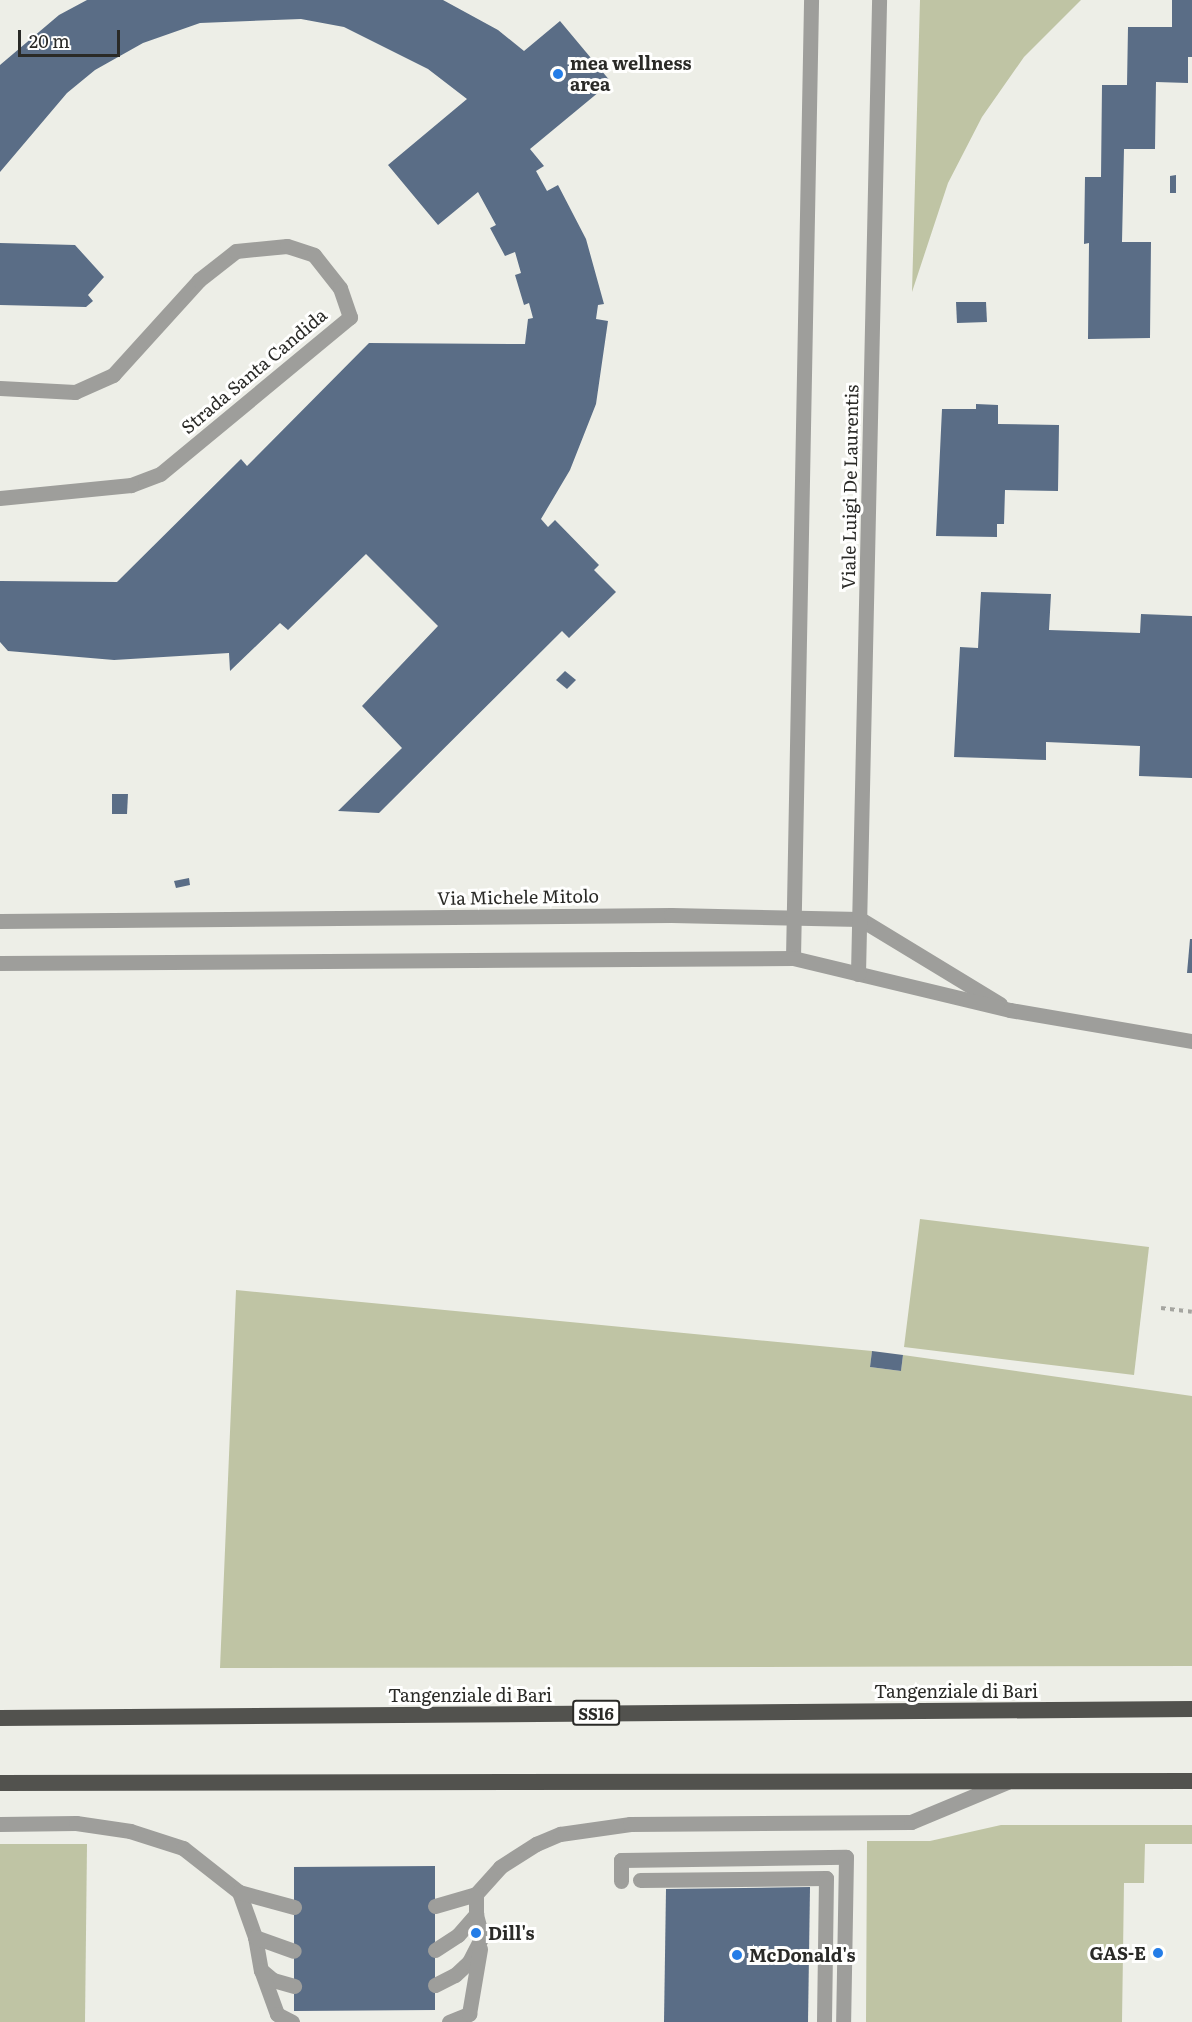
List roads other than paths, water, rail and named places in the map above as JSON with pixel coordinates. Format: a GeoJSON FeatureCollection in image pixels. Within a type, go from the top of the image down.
{"type":"FeatureCollection","features":[{"type":"Feature","properties":{"kind":"highway","name":"Tangenziale di Bari"},"geometry":{"type":"LineString","coordinates":[[0,1718],[1192,1709]]}},
{"type":"Feature","properties":{"kind":"highway"},"geometry":{"type":"LineString","coordinates":[[0,1783],[1192,1781]]}},
{"type":"Feature","properties":{"kind":"street"},"geometry":{"type":"LineString","coordinates":[[793,958],[811,0]]}},
{"type":"Feature","properties":{"kind":"street","name":"Viale Luigi De Laurentis"},"geometry":{"type":"LineString","coordinates":[[858,975],[879,0]]}},
{"type":"Feature","properties":{"kind":"street","name":"Strada Santa Candida"},"geometry":{"type":"LineString","coordinates":[[0,388],[75,392],[112,375],[199,280],[236,251],[288,246],[314,255],[340,288],[350,317],[160,474],[132,485],[0,498]]}},
{"type":"Feature","properties":{"kind":"street","name":"Via Michele Mitolo"},"geometry":{"type":"LineString","coordinates":[[0,921],[793,916],[860,919],[1010,1010]]}},
{"type":"Feature","properties":{"kind":"street","name":"Via Michele Mitolo"},"geometry":{"type":"LineString","coordinates":[[0,963],[793,958],[1010,1010],[1192,1041]]}},
{"type":"Feature","properties":{"kind":"street"},"geometry":{"type":"LineString","coordinates":[[435,1906],[476,1894],[500,1867],[536,1844],[560,1834],[630,1824],[911,1822],[1010,1780]]}},
{"type":"Feature","properties":{"kind":"street"},"geometry":{"type":"LineString","coordinates":[[0,1824],[76,1823],[130,1831],[183,1848],[239,1892],[294,1907]]}},
{"type":"Feature","properties":{"kind":"street"},"geometry":{"type":"LineString","coordinates":[[621,1881],[621,1860],[846,1857],[843,2022]]}},
{"type":"Feature","properties":{"kind":"street"},"geometry":{"type":"LineString","coordinates":[[640,1880],[826,1878],[824,2022]]}},
{"type":"Feature","properties":{"kind":"street"},"geometry":{"type":"LineString","coordinates":[[239,1892],[255,1937],[261,1970],[277,2014],[292,2022]]}},
{"type":"Feature","properties":{"kind":"street"},"geometry":{"type":"LineString","coordinates":[[449,2022],[469,2014],[482,1937],[476,1914],[476,1894]]}},
{"type":"Feature","properties":{"kind":"street"},"geometry":{"type":"LineString","coordinates":[[435,1950],[458,1935],[476,1914]]}},
{"type":"Feature","properties":{"kind":"street"},"geometry":{"type":"LineString","coordinates":[[255,1937],[294,1951]]}},
{"type":"Feature","properties":{"kind":"street"},"geometry":{"type":"LineString","coordinates":[[435,1985],[455,1975],[469,1962],[482,1937]]}},
{"type":"Feature","properties":{"kind":"street"},"geometry":{"type":"LineString","coordinates":[[261,1970],[273,1980],[294,1986]]}},
{"type":"Feature","properties":{"kind":"place","name":"mea wellness area"},"geometry":{"type":"Point","coordinates":[558,74]}},
{"type":"Feature","properties":{"kind":"place","name":"Dill's"},"geometry":{"type":"Point","coordinates":[476,1933]}},
{"type":"Feature","properties":{"kind":"place","name":"GAS-E"},"geometry":{"type":"Point","coordinates":[1158,1953]}},
{"type":"Feature","properties":{"kind":"place","name":"McDonald's"},"geometry":{"type":"Point","coordinates":[737,1955]}}]}
